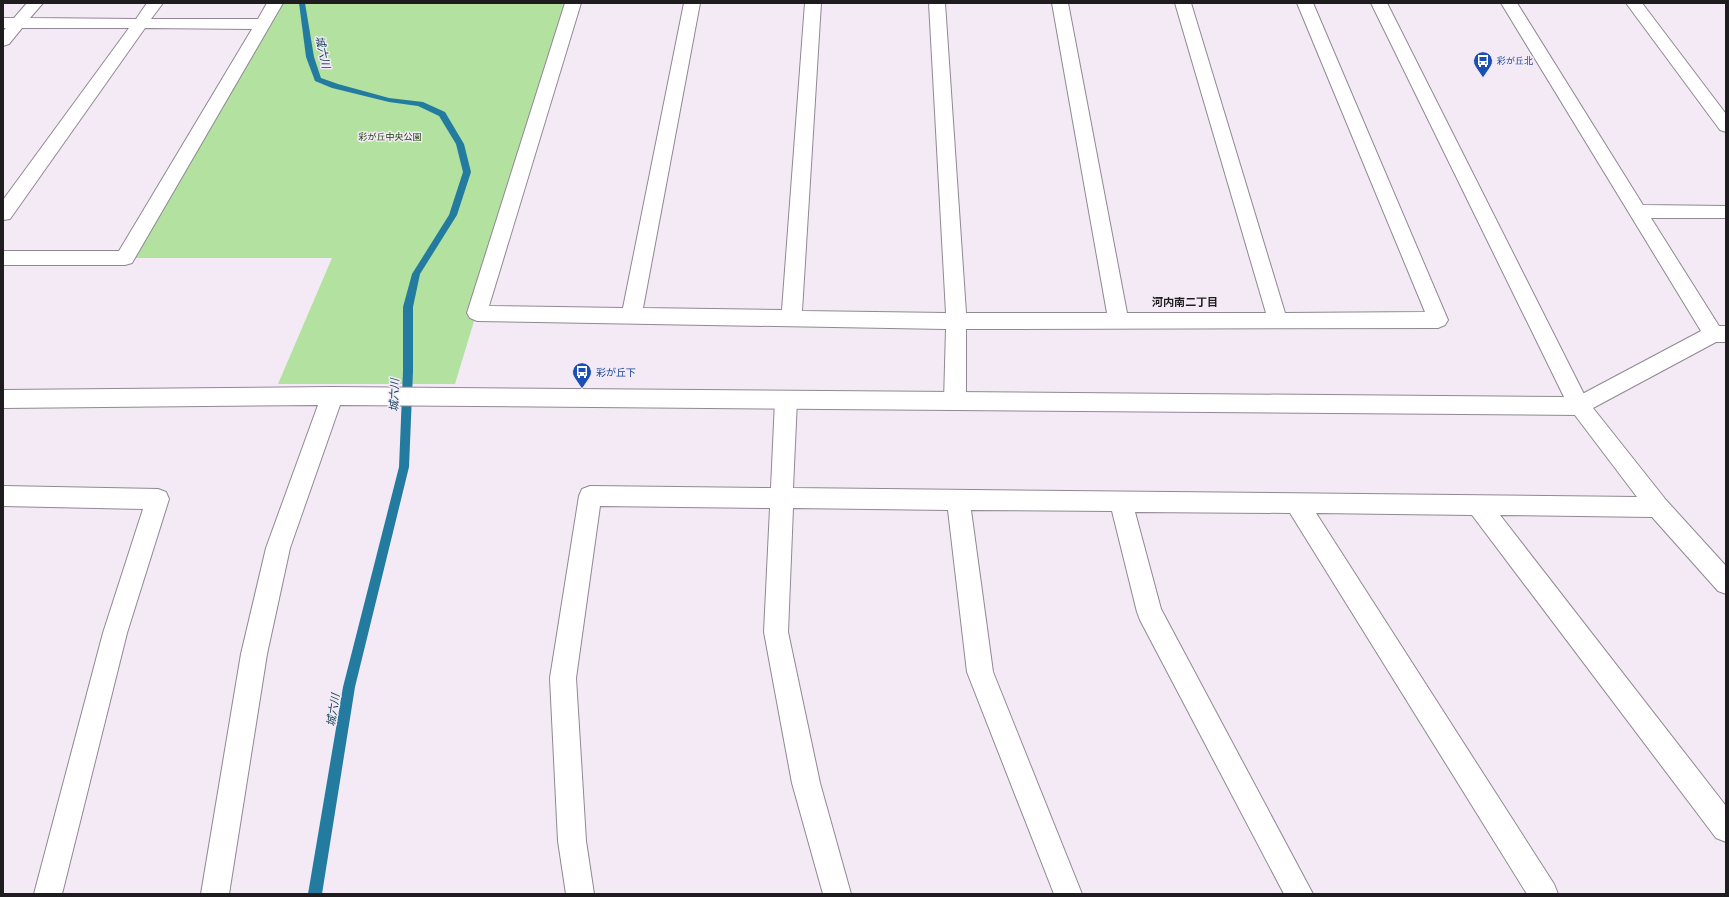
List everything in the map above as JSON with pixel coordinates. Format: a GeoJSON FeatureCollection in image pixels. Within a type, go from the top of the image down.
{"type":"FeatureCollection","features":[{"type":"Feature","properties":{"kind":"street"},"geometry":{"type":"LineString","coordinates":[[3,41],[11,23],[35,3]]}},
{"type":"Feature","properties":{"kind":"street"},"geometry":{"type":"LineString","coordinates":[[3,214],[155,3]]}},
{"type":"Feature","properties":{"kind":"street"},"geometry":{"type":"LineString","coordinates":[[3,258],[125,258],[275,3]]}},
{"type":"Feature","properties":{"kind":"street"},"geometry":{"type":"LineString","coordinates":[[573,3],[477,313],[792,317],[956,321],[1438,320],[1305,3]]}},
{"type":"Feature","properties":{"kind":"street"},"geometry":{"type":"LineString","coordinates":[[632,315],[692,3]]}},
{"type":"Feature","properties":{"kind":"street"},"geometry":{"type":"LineString","coordinates":[[792,317],[813,3]]}},
{"type":"Feature","properties":{"kind":"street"},"geometry":{"type":"LineString","coordinates":[[937,3],[956,321],[955,401]]}},
{"type":"Feature","properties":{"kind":"street"},"geometry":{"type":"LineString","coordinates":[[1060,3],[1118,320]]}},
{"type":"Feature","properties":{"kind":"street"},"geometry":{"type":"LineString","coordinates":[[1183,3],[1278,321]]}},
{"type":"Feature","properties":{"kind":"street"},"geometry":{"type":"LineString","coordinates":[[1379,3],[1579,406],[1658,507],[1726,583]]}},
{"type":"Feature","properties":{"kind":"street"},"geometry":{"type":"LineString","coordinates":[[3,399],[332,396],[1579,406],[1720,334],[1639,212],[1509,3]]}},
{"type":"Feature","properties":{"kind":"street"},"geometry":{"type":"LineString","coordinates":[[1634,3],[1726,126]]}},
{"type":"Feature","properties":{"kind":"street"},"geometry":{"type":"LineString","coordinates":[[11,23],[262,24]]}},
{"type":"Feature","properties":{"kind":"street"},"geometry":{"type":"LineString","coordinates":[[1639,212],[1726,212]]}},
{"type":"Feature","properties":{"kind":"street"},"geometry":{"type":"LineString","coordinates":[[215,894],[254,654],[278,548],[332,396]]}},
{"type":"Feature","properties":{"kind":"street"},"geometry":{"type":"LineString","coordinates":[[786,400],[776,632],[806,783],[836,894]]}},
{"type":"Feature","properties":{"kind":"street"},"geometry":{"type":"LineString","coordinates":[[3,496],[158,499],[115,633],[48,894]]}},
{"type":"Feature","properties":{"kind":"street"},"geometry":{"type":"LineString","coordinates":[[580,894],[572,841],[563,678],[590,496],[1658,507]]}},
{"type":"Feature","properties":{"kind":"street"},"geometry":{"type":"LineString","coordinates":[[958,500],[980,672],[1068,894]]}},
{"type":"Feature","properties":{"kind":"street"},"geometry":{"type":"LineString","coordinates":[[1121,501],[1149,612],[1299,894]]}},
{"type":"Feature","properties":{"kind":"street"},"geometry":{"type":"LineString","coordinates":[[1297,504],[1544,894]]}},
{"type":"Feature","properties":{"kind":"street"},"geometry":{"type":"LineString","coordinates":[[1478,505],[1726,828]]}},
{"type":"Feature","properties":{"kind":"green space","name":"彩が丘中央公園"},"geometry":{"type":"Polygon","coordinates":[[[276,3],[570,3],[455,384],[278,384],[332,258],[125,258],[276,3]]]}},
{"type":"Feature","properties":{"kind":"waterway","name":"城六川"},"geometry":{"type":"LineString","coordinates":[[302,3],[310,57],[318,79],[335,86],[389,100],[420,104],[442,114],[460,144],[467,172],[453,215],[416,274],[408,307],[408,371],[404,467],[349,687],[315,894]]}},
{"type":"Feature","properties":{"kind":"place","name":"彩が丘北"},"geometry":{"type":"Point","coordinates":[1483,78]}},
{"type":"Feature","properties":{"kind":"place","name":"彩が丘下"},"geometry":{"type":"Point","coordinates":[582,389]}},
{"type":"Feature","properties":{"kind":"district","name":"河内南二丁目"},"geometry":{"type":"Point","coordinates":[1185,302]}}]}
